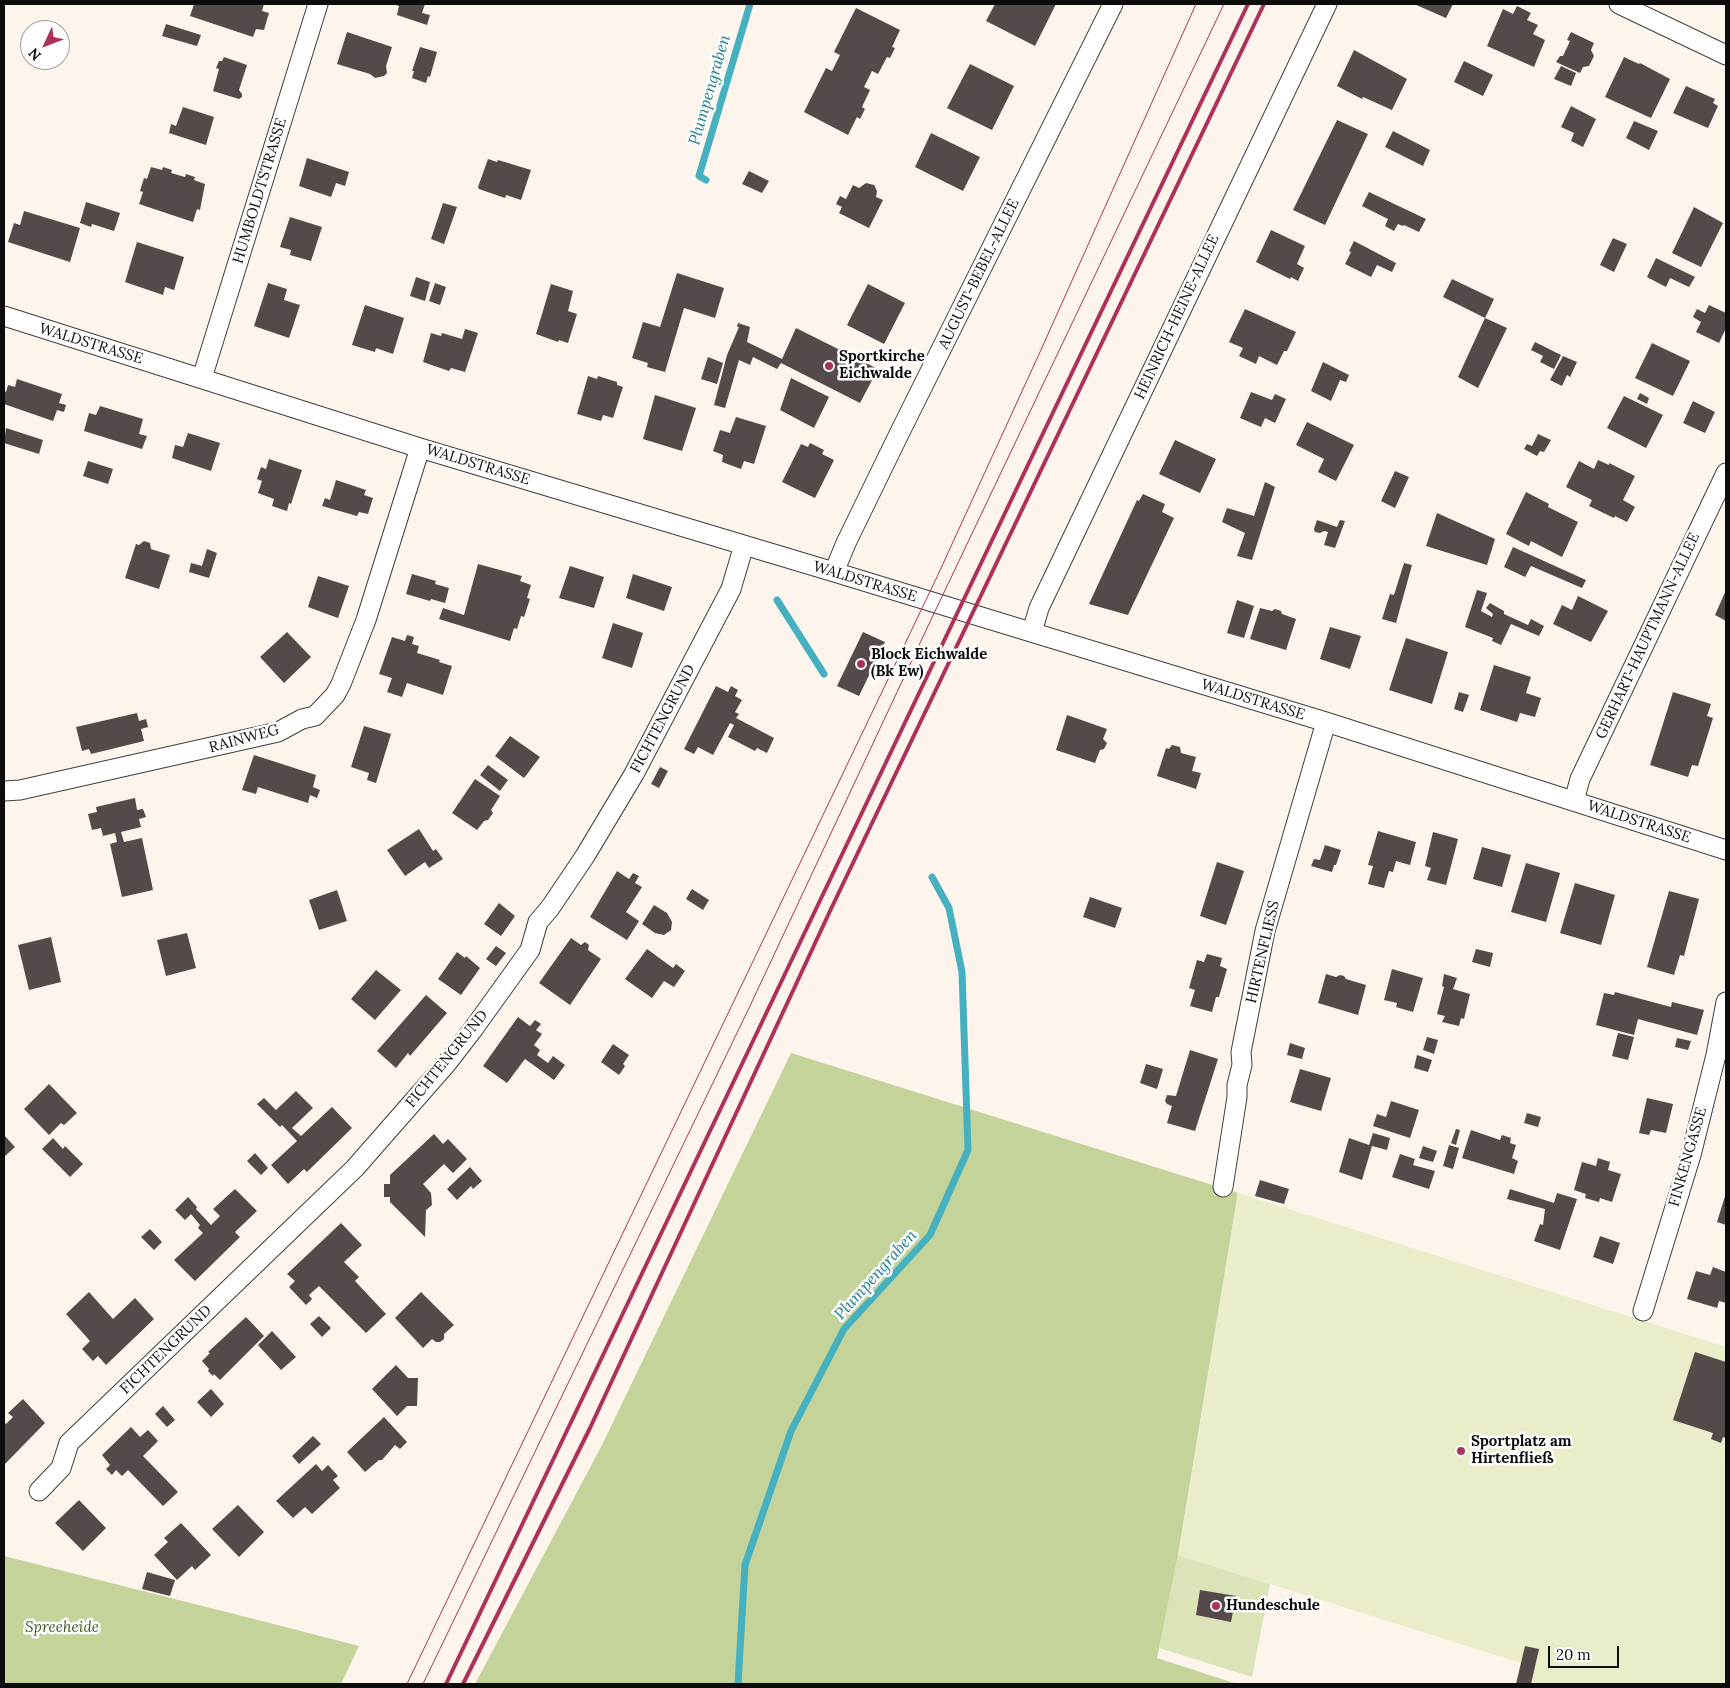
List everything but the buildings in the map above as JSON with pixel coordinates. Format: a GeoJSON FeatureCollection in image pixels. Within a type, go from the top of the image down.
{"type":"FeatureCollection","features":[{"type":"Feature","properties":{"kind":"street","name":"HUMBOLDTSTRASSE"},"geometry":{"type":"LineString","coordinates":[[202,378],[318,4]]}},
{"type":"Feature","properties":{"kind":"street","name":"AUGUST-BEBEL-ALLEE"},"geometry":{"type":"LineString","coordinates":[[834,572],[846,543],[896,441],[1113,4]]}},
{"type":"Feature","properties":{"kind":"street","name":"HEINRICH-HEINE-ALLEE"},"geometry":{"type":"LineString","coordinates":[[1032,632],[1039,608],[1326,4]]}},
{"type":"Feature","properties":{"kind":"street"},"geometry":{"type":"LineString","coordinates":[[1619,4],[1726,55]]}},
{"type":"Feature","properties":{"kind":"street","name":"WALDSTRASSE"},"geometry":{"type":"LineString","coordinates":[[4,316],[420,448],[1326,722],[1726,850]]}},
{"type":"Feature","properties":{"kind":"street","name":"RAINWEG"},"geometry":{"type":"LineString","coordinates":[[4,791],[20,790],[278,732],[302,719],[315,716],[335,695],[342,684],[368,613],[420,448]]}},
{"type":"Feature","properties":{"kind":"street","name":"GERHART-HAUPTMANN-ALLEE"},"geometry":{"type":"LineString","coordinates":[[1574,801],[1580,780],[1726,473]]}},
{"type":"Feature","properties":{"kind":"street","name":"FICHTENGRUND"},"geometry":{"type":"LineString","coordinates":[[39,1491],[61,1468],[69,1444],[355,1168],[447,1063],[474,1028],[530,950],[538,922],[550,908],[585,856],[634,774],[731,589],[744,545]]}},
{"type":"Feature","properties":{"kind":"street","name":"HIRTENFLIESS"},"geometry":{"type":"LineString","coordinates":[[1223,1187],[1237,1097],[1237,1085],[1242,1065],[1242,1046],[1262,947],[1326,722]]}},
{"type":"Feature","properties":{"kind":"street","name":"FINKENGASSE"},"geometry":{"type":"LineString","coordinates":[[1643,1310],[1690,1155],[1716,1056],[1726,1002]]}},
{"type":"Feature","properties":{"kind":"green space"},"geometry":{"type":"Polygon","coordinates":[[[791,1053],[1238,1193],[1178,1555],[1157,1658],[1237,1684],[475,1684],[602,1445],[791,1053]]]}},
{"type":"Feature","properties":{"kind":"green space","name":"Sportplatz am Hirtenfließ"},"geometry":{"type":"Polygon","coordinates":[[[1238,1193],[1726,1347],[1726,1684],[1516,1684],[1521,1663],[1178,1555],[1238,1193]]]}},
{"type":"Feature","properties":{"kind":"green space"},"geometry":{"type":"Polygon","coordinates":[[[1178,1555],[1270,1584],[1252,1677],[1159,1648],[1178,1555]]]}},
{"type":"Feature","properties":{"kind":"green space","name":"Spreeheide"},"geometry":{"type":"Polygon","coordinates":[[[4,1556],[359,1646],[341,1684],[4,1684],[4,1556]]]}},
{"type":"Feature","properties":{"kind":"waterway","name":"Plumpengraben"},"geometry":{"type":"LineString","coordinates":[[706,180],[699,176],[750,4]]}},
{"type":"Feature","properties":{"kind":"waterway","name":"Plumpengraben"},"geometry":{"type":"LineString","coordinates":[[777,600],[824,674]]}},
{"type":"Feature","properties":{"kind":"waterway","name":"Plumpengraben"},"geometry":{"type":"LineString","coordinates":[[738,1684],[745,1565],[791,1431],[844,1329],[930,1235],[968,1150],[962,972],[949,908],[932,877]]}},
{"type":"Feature","properties":{"kind":"tram line"},"geometry":{"type":"LineString","coordinates":[[407,1684],[936,579],[1196,4]]}},
{"type":"Feature","properties":{"kind":"tram line"},"geometry":{"type":"LineString","coordinates":[[423,1684],[750,1006],[928,626],[1224,4]]}},
{"type":"Feature","properties":{"kind":"railway"},"geometry":{"type":"LineString","coordinates":[[446,1684],[1248,4]]}},
{"type":"Feature","properties":{"kind":"railway"},"geometry":{"type":"LineString","coordinates":[[463,1684],[590,1428],[830,911],[1264,4]]}},
{"type":"Feature","properties":{"kind":"place","name":"Sportkirche Eichwalde"},"geometry":{"type":"Point","coordinates":[829,366]}},
{"type":"Feature","properties":{"kind":"place","name":"Block Eichwalde (Bk Ew)"},"geometry":{"type":"Point","coordinates":[861,664]}},
{"type":"Feature","properties":{"kind":"place","name":"Sportplatz am Hirtenfließ"},"geometry":{"type":"Point","coordinates":[1461,1451]}},
{"type":"Feature","properties":{"kind":"place","name":"Hundeschule"},"geometry":{"type":"Point","coordinates":[1216,1606]}}]}
